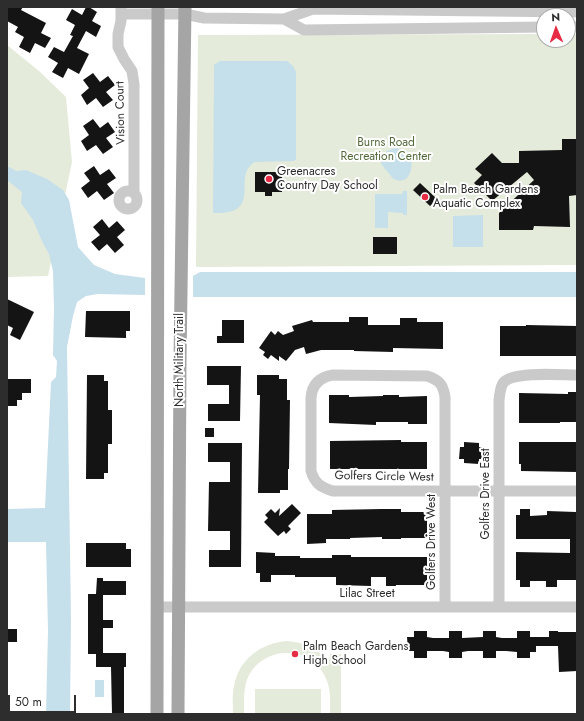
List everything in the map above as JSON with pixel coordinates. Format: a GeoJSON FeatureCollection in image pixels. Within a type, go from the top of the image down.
{"type":"FeatureCollection","features":[{"type":"Feature","properties":{"kind":"main road","name":"North Military Trail"},"geometry":{"type":"LineString","coordinates":[[157,714],[158,10]]}},
{"type":"Feature","properties":{"kind":"main road","name":"North Military Trail"},"geometry":{"type":"LineString","coordinates":[[178,714],[180,361],[185,10]]}},
{"type":"Feature","properties":{"kind":"street"},"geometry":{"type":"LineString","coordinates":[[121,11],[185,10],[204,18],[284,19],[313,9],[577,12]]}},
{"type":"Feature","properties":{"kind":"street","name":"Vision Court"},"geometry":{"type":"LineString","coordinates":[[121,11],[118,47],[132,71],[134,84],[134,192]]}},
{"type":"Feature","properties":{"kind":"street"},"geometry":{"type":"LineString","coordinates":[[284,19],[304,30],[536,27]]}},
{"type":"Feature","properties":{"kind":"street","name":"Golfers Circle West"},"geometry":{"type":"LineString","coordinates":[[441,383],[436,379],[427,376],[333,375],[326,376],[315,384],[311,392],[311,471],[317,484],[322,488],[333,491],[577,490]]}},
{"type":"Feature","properties":{"kind":"street","name":"Golfers Drive East"},"geometry":{"type":"LineString","coordinates":[[499,607],[499,400],[504,382],[519,375],[577,375]]}},
{"type":"Feature","properties":{"kind":"street","name":"Golfers Drive West"},"geometry":{"type":"LineString","coordinates":[[441,383],[444,388],[445,397],[445,606]]}},
{"type":"Feature","properties":{"kind":"street","name":"Lilac Street"},"geometry":{"type":"LineString","coordinates":[[158,607],[577,607]]}},
{"type":"Feature","properties":{"kind":"green space","name":"Burns Road Recreation Center"},"geometry":{"type":"Polygon","coordinates":[[[536,34],[536,48],[576,48],[577,34],[577,265],[196,267],[198,35],[536,34]]]}},
{"type":"Feature","properties":{"kind":"green space"},"geometry":{"type":"Polygon","coordinates":[[[7,45],[39,71],[66,97],[72,162],[48,276],[7,277],[7,45]]]}},
{"type":"Feature","properties":{"kind":"green space"},"geometry":{"type":"Polygon","coordinates":[[[287,641],[310,647],[329,661],[330,654],[341,654],[341,714],[330,714],[329,689],[327,681],[321,670],[312,661],[302,656],[290,653],[278,654],[267,658],[257,665],[249,675],[246,684],[244,694],[244,714],[233,714],[234,686],[237,676],[246,660],[260,649],[268,645],[287,641]]]}},
{"type":"Feature","properties":{"kind":"green space"},"geometry":{"type":"Polygon","coordinates":[[[255,689],[321,689],[321,714],[255,714],[255,689]]]}},
{"type":"Feature","properties":{"kind":"water"},"geometry":{"type":"Polygon","coordinates":[[[220,61],[287,61],[293,66],[296,72],[296,159],[294,161],[255,162],[248,168],[245,176],[243,201],[238,208],[229,212],[213,213],[214,65],[220,61]]]}},
{"type":"Feature","properties":{"kind":"water"},"geometry":{"type":"Polygon","coordinates":[[[395,148],[403,150],[405,155],[411,160],[411,171],[409,175],[404,180],[400,181],[392,177],[383,166],[380,159],[383,154],[395,148]]]}},
{"type":"Feature","properties":{"kind":"water"},"geometry":{"type":"Polygon","coordinates":[[[7,166],[16,171],[26,170],[47,179],[63,190],[69,200],[78,247],[94,265],[115,274],[145,278],[145,295],[98,294],[86,296],[77,302],[67,347],[71,619],[70,714],[46,714],[48,631],[46,542],[7,542],[7,509],[45,508],[51,382],[56,377],[57,361],[53,355],[53,271],[49,254],[33,220],[21,203],[22,192],[7,180],[7,166]]]}},
{"type":"Feature","properties":{"kind":"water"},"geometry":{"type":"Polygon","coordinates":[[[403,191],[407,191],[407,215],[403,215],[403,213],[388,212],[388,228],[375,228],[375,194],[402,194],[403,191]]]}},
{"type":"Feature","properties":{"kind":"water"},"geometry":{"type":"Polygon","coordinates":[[[483,215],[483,247],[453,247],[453,216],[483,215]]]}},
{"type":"Feature","properties":{"kind":"water"},"geometry":{"type":"Polygon","coordinates":[[[200,272],[577,272],[577,297],[193,297],[193,276],[200,272]]]}},
{"type":"Feature","properties":{"kind":"water"},"geometry":{"type":"Polygon","coordinates":[[[95,680],[104,680],[104,697],[95,697],[95,680]]]}},
{"type":"Feature","properties":{"kind":"building"},"geometry":{"type":"Polygon","coordinates":[[[7,7],[23,7],[21,10],[46,23],[41,33],[51,38],[45,48],[35,43],[30,53],[19,47],[24,37],[15,32],[18,27],[7,21],[7,7]]]}},
{"type":"Feature","properties":{"kind":"building"},"geometry":{"type":"Polygon","coordinates":[[[86,7],[89,7],[97,12],[92,21],[101,26],[96,37],[86,31],[77,48],[89,54],[79,74],[68,68],[63,78],[52,72],[58,63],[48,57],[54,47],[64,52],[73,36],[70,35],[75,25],[66,20],[72,9],[82,15],[86,7]]]}},
{"type":"Feature","properties":{"kind":"building"},"geometry":{"type":"Polygon","coordinates":[[[93,73],[100,82],[108,76],[115,85],[106,92],[113,100],[103,107],[96,98],[87,105],[81,95],[89,88],[83,80],[93,73]]]}},
{"type":"Feature","properties":{"kind":"building"},"geometry":{"type":"Polygon","coordinates":[[[93,119],[100,128],[108,122],[115,132],[106,138],[113,147],[103,154],[96,145],[87,151],[81,141],[89,135],[83,126],[93,119]]]}},
{"type":"Feature","properties":{"kind":"building"},"geometry":{"type":"Polygon","coordinates":[[[562,139],[577,139],[577,195],[569,196],[570,227],[534,226],[533,230],[499,230],[499,213],[534,180],[527,172],[492,201],[474,183],[482,175],[475,169],[492,153],[502,163],[519,163],[519,151],[562,150],[562,139]]]}},
{"type":"Feature","properties":{"kind":"building"},"geometry":{"type":"Polygon","coordinates":[[[94,166],[100,175],[109,169],[116,178],[107,184],[114,193],[104,200],[97,191],[88,198],[81,188],[90,181],[84,173],[94,166]]]}},
{"type":"Feature","properties":{"kind":"building"},"geometry":{"type":"Polygon","coordinates":[[[255,172],[282,172],[282,192],[272,192],[272,196],[265,196],[265,192],[255,192],[255,172]]]}},
{"type":"Feature","properties":{"kind":"building"},"geometry":{"type":"Polygon","coordinates":[[[420,183],[437,199],[430,206],[413,190],[420,183]]]}},
{"type":"Feature","properties":{"kind":"building"},"geometry":{"type":"Polygon","coordinates":[[[102,219],[109,228],[117,221],[125,230],[117,237],[124,245],[115,253],[107,244],[99,251],[91,242],[100,235],[93,227],[102,219]]]}},
{"type":"Feature","properties":{"kind":"building"},"geometry":{"type":"Polygon","coordinates":[[[373,237],[397,237],[397,254],[373,254],[373,237]]]}},
{"type":"Feature","properties":{"kind":"building"},"geometry":{"type":"Polygon","coordinates":[[[7,299],[34,312],[20,340],[10,335],[13,328],[7,325],[7,299]]]}},
{"type":"Feature","properties":{"kind":"building"},"geometry":{"type":"Polygon","coordinates":[[[86,311],[130,311],[130,331],[126,331],[126,338],[85,337],[86,311]]]}},
{"type":"Feature","properties":{"kind":"building"},"geometry":{"type":"Polygon","coordinates":[[[349,317],[368,317],[368,325],[400,325],[400,318],[417,318],[417,322],[443,322],[443,349],[393,348],[393,352],[321,350],[306,354],[304,347],[295,350],[286,361],[279,356],[279,361],[271,355],[268,359],[263,355],[265,352],[259,348],[271,331],[275,335],[278,331],[283,335],[294,331],[292,326],[312,320],[313,322],[349,322],[349,317]]]}},
{"type":"Feature","properties":{"kind":"building"},"geometry":{"type":"Polygon","coordinates":[[[222,320],[244,320],[244,343],[217,343],[217,336],[222,336],[222,320]]]}},
{"type":"Feature","properties":{"kind":"building"},"geometry":{"type":"Polygon","coordinates":[[[500,326],[577,326],[577,356],[500,356],[500,326]]]}},
{"type":"Feature","properties":{"kind":"building"},"geometry":{"type":"Polygon","coordinates":[[[207,366],[241,366],[240,421],[208,421],[208,404],[229,404],[229,385],[207,385],[207,366]]]}},
{"type":"Feature","properties":{"kind":"building"},"geometry":{"type":"Polygon","coordinates":[[[87,375],[104,375],[104,381],[108,381],[108,410],[112,410],[112,444],[108,444],[108,473],[104,473],[104,479],[86,479],[87,375]]]}},
{"type":"Feature","properties":{"kind":"building"},"geometry":{"type":"Polygon","coordinates":[[[257,375],[279,375],[279,379],[287,379],[287,400],[290,400],[288,490],[280,490],[280,493],[258,493],[260,395],[257,395],[257,375]]]}},
{"type":"Feature","properties":{"kind":"building"},"geometry":{"type":"Polygon","coordinates":[[[7,379],[31,379],[31,393],[22,393],[22,400],[17,400],[17,406],[7,406],[7,379]]]}},
{"type":"Feature","properties":{"kind":"building"},"geometry":{"type":"Polygon","coordinates":[[[568,392],[577,392],[577,422],[519,423],[519,393],[568,394],[568,392]]]}},
{"type":"Feature","properties":{"kind":"building"},"geometry":{"type":"Polygon","coordinates":[[[329,395],[349,395],[349,397],[383,395],[399,395],[399,397],[427,396],[427,424],[408,424],[408,422],[376,422],[376,425],[329,423],[329,395]]]}},
{"type":"Feature","properties":{"kind":"building"},"geometry":{"type":"Polygon","coordinates":[[[205,428],[214,428],[214,437],[205,437],[205,428]]]}},
{"type":"Feature","properties":{"kind":"building"},"geometry":{"type":"Polygon","coordinates":[[[401,440],[401,442],[427,442],[427,469],[330,469],[330,441],[401,440]]]}},
{"type":"Feature","properties":{"kind":"building"},"geometry":{"type":"Polygon","coordinates":[[[464,442],[479,443],[479,447],[484,447],[483,459],[479,459],[479,464],[464,463],[464,459],[459,459],[460,447],[464,447],[464,442]]]}},
{"type":"Feature","properties":{"kind":"building"},"geometry":{"type":"Polygon","coordinates":[[[519,442],[577,442],[577,472],[521,471],[521,464],[519,464],[519,442]]]}},
{"type":"Feature","properties":{"kind":"building"},"geometry":{"type":"Polygon","coordinates":[[[208,443],[242,443],[241,567],[209,567],[209,550],[230,550],[230,531],[208,531],[209,482],[230,482],[230,462],[208,462],[208,443]]]}},
{"type":"Feature","properties":{"kind":"building"},"geometry":{"type":"Polygon","coordinates":[[[292,504],[301,513],[288,526],[291,529],[286,534],[284,531],[278,536],[264,522],[268,518],[265,515],[271,509],[275,513],[280,508],[279,516],[292,504]]]}},
{"type":"Feature","properties":{"kind":"building"},"geometry":{"type":"Polygon","coordinates":[[[401,509],[401,512],[427,512],[427,538],[382,539],[382,537],[326,539],[326,543],[307,544],[307,514],[332,514],[332,510],[401,509]]]}},
{"type":"Feature","properties":{"kind":"building"},"geometry":{"type":"Polygon","coordinates":[[[520,509],[530,509],[530,516],[547,515],[547,511],[576,512],[577,580],[557,580],[557,587],[546,587],[546,581],[530,581],[530,587],[520,587],[520,580],[516,580],[516,552],[570,553],[570,539],[516,539],[516,515],[520,515],[520,509]]]}},
{"type":"Feature","properties":{"kind":"building"},"geometry":{"type":"Polygon","coordinates":[[[86,543],[126,543],[126,549],[131,549],[131,567],[86,567],[86,543]]]}},
{"type":"Feature","properties":{"kind":"building"},"geometry":{"type":"Polygon","coordinates":[[[256,552],[275,553],[275,556],[300,556],[300,558],[332,558],[332,555],[351,555],[351,557],[427,557],[427,585],[386,586],[386,577],[371,577],[371,586],[336,585],[336,577],[295,577],[295,575],[271,575],[271,582],[260,582],[260,573],[256,573],[256,552]]]}},
{"type":"Feature","properties":{"kind":"building"},"geometry":{"type":"Polygon","coordinates":[[[97,578],[103,578],[103,581],[126,581],[126,595],[103,595],[103,620],[113,620],[113,628],[103,628],[103,653],[126,653],[126,667],[124,667],[124,714],[112,714],[111,667],[96,667],[96,654],[88,654],[88,594],[96,594],[97,578]]]}},
{"type":"Feature","properties":{"kind":"building"},"geometry":{"type":"Polygon","coordinates":[[[7,629],[17,629],[17,642],[7,642],[7,629]]]}},
{"type":"Feature","properties":{"kind":"building"},"geometry":{"type":"Polygon","coordinates":[[[414,631],[427,631],[427,637],[433,638],[449,638],[449,631],[462,631],[462,638],[483,637],[483,631],[496,631],[496,637],[502,638],[517,638],[517,631],[530,631],[530,637],[549,637],[549,631],[577,632],[577,671],[559,672],[558,646],[536,646],[536,652],[530,652],[530,658],[517,658],[517,652],[496,651],[496,658],[483,658],[483,651],[468,651],[462,652],[462,658],[449,658],[449,652],[427,651],[427,658],[414,658],[414,651],[408,651],[407,637],[414,637],[414,631]]]}},
{"type":"Feature","properties":{"kind":"place","name":"Greenacres Country Day School"},"geometry":{"type":"Point","coordinates":[269,179]}},
{"type":"Feature","properties":{"kind":"place","name":"Palm Beach Gardens Aquatic Complex"},"geometry":{"type":"Point","coordinates":[425,197]}},
{"type":"Feature","properties":{"kind":"place","name":"Palm Beach Gardens High School"},"geometry":{"type":"Point","coordinates":[295,654]}}]}
